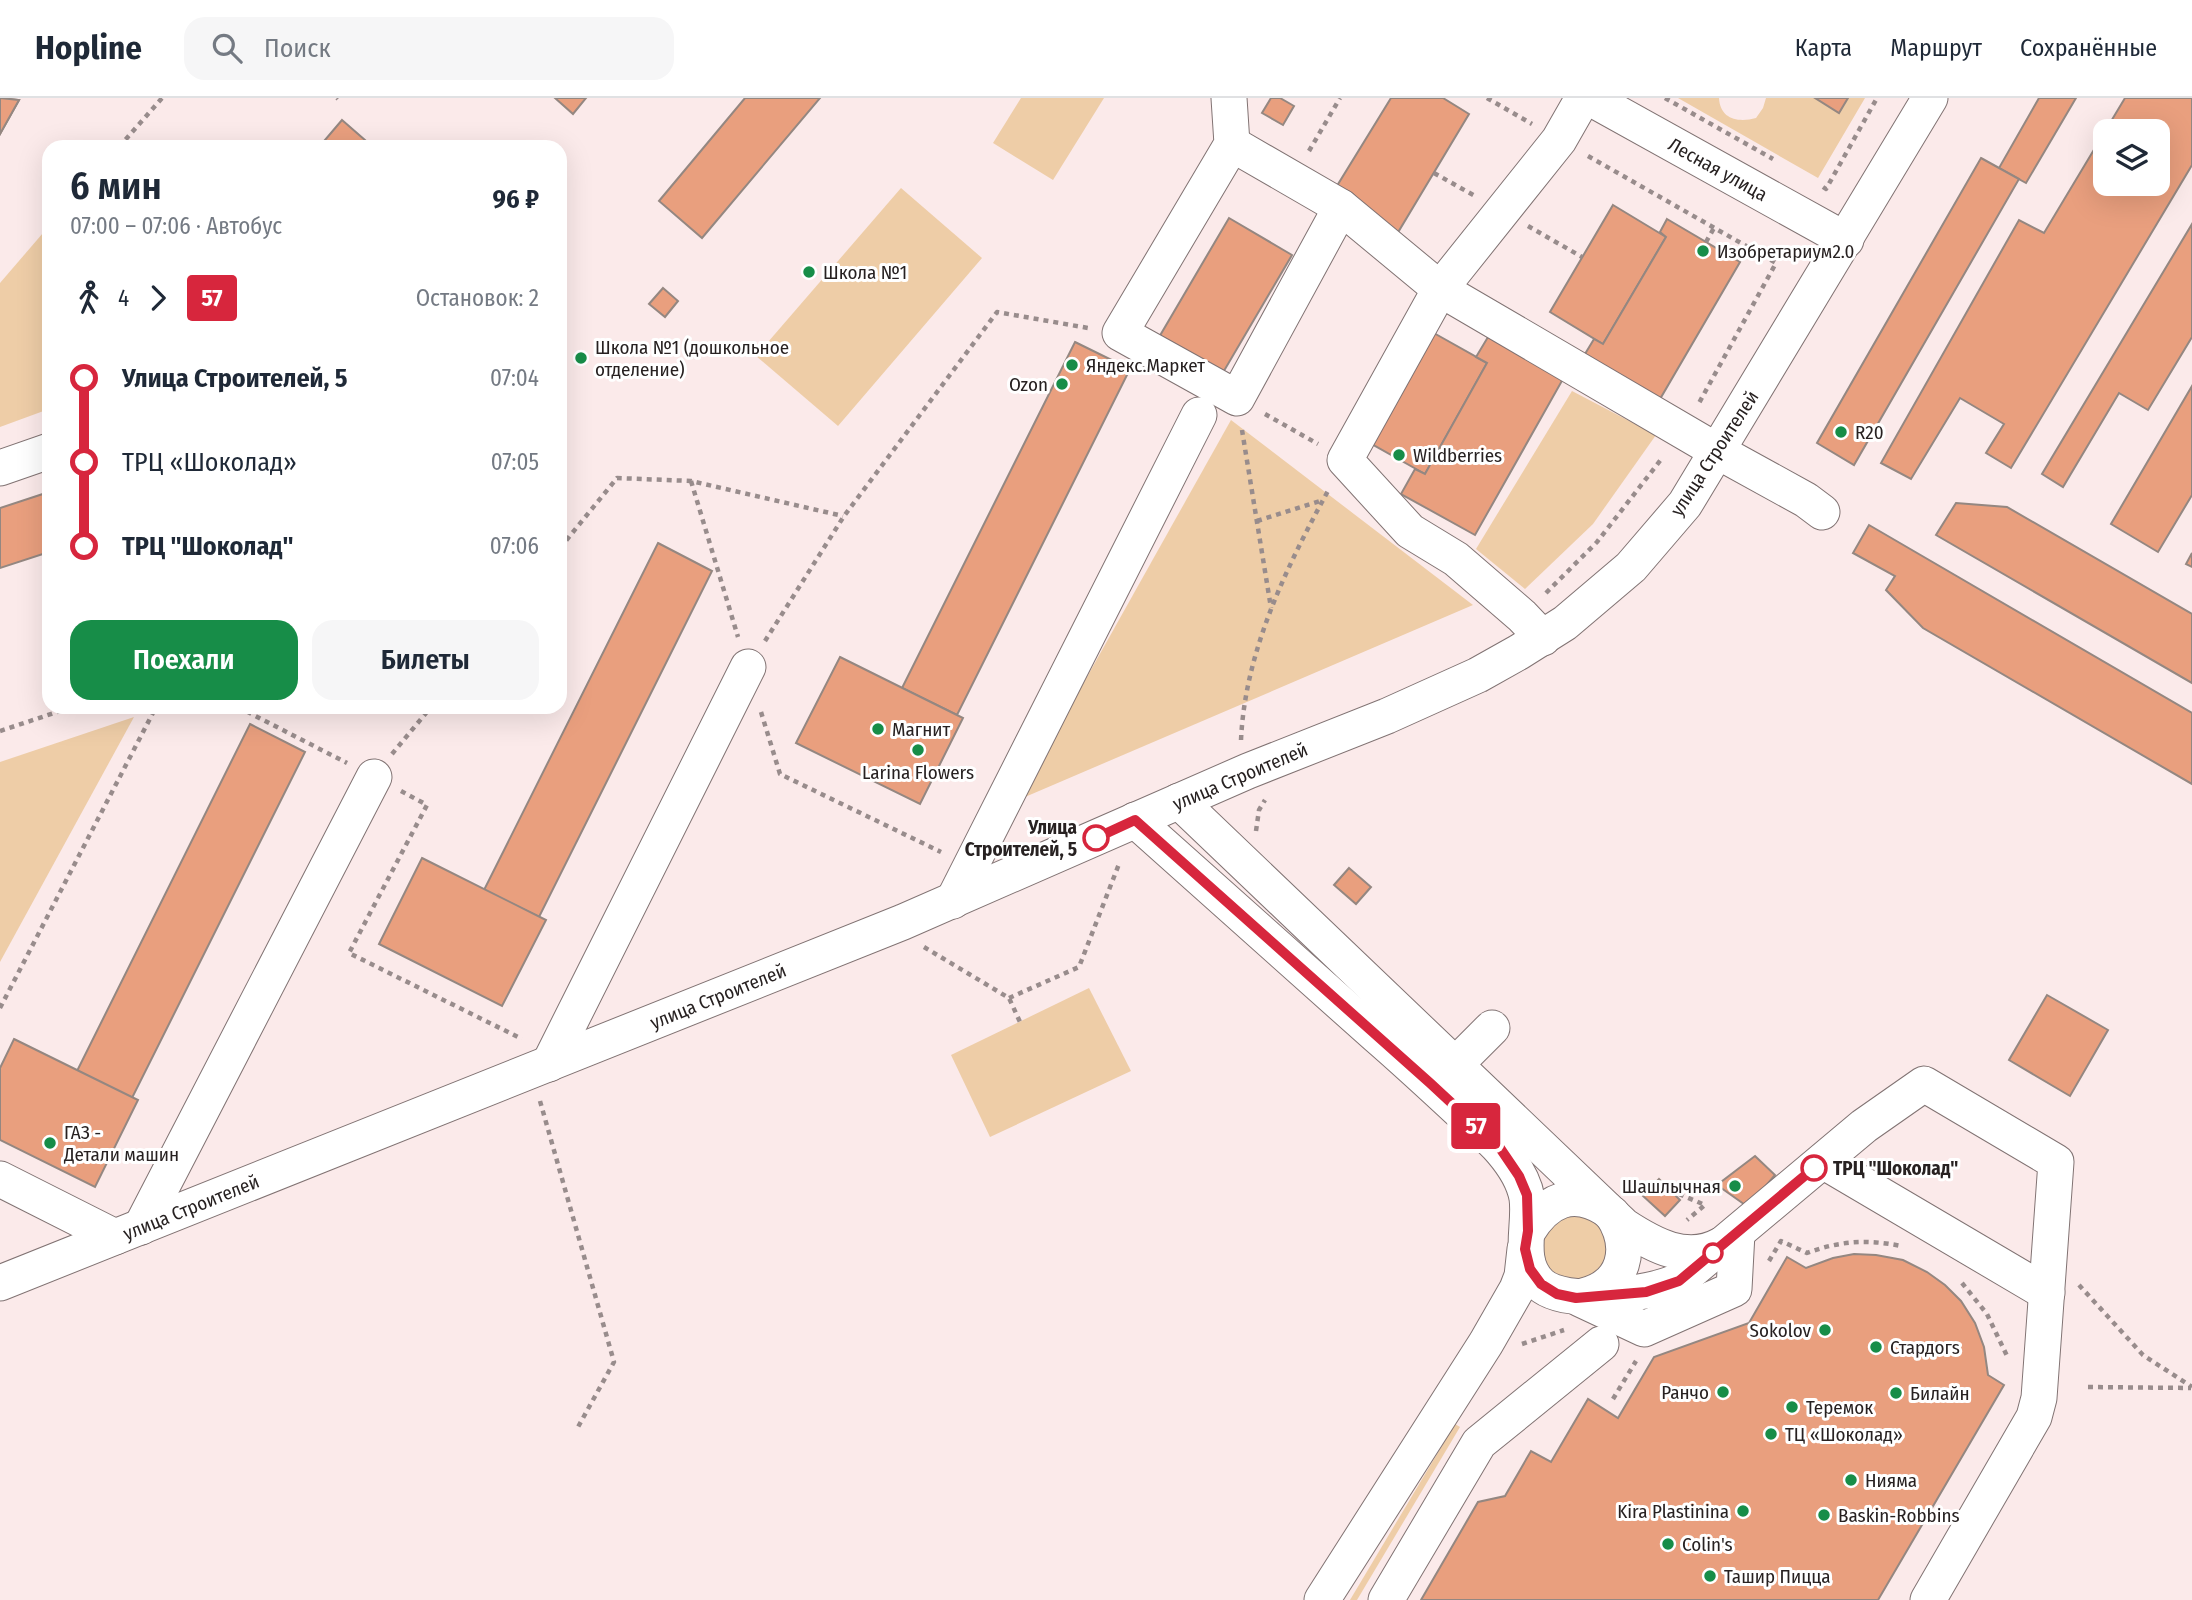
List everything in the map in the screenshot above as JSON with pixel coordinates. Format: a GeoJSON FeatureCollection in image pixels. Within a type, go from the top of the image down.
{"type":"FeatureCollection","features":[{"type":"Feature","properties":{"kind":"street"},"geometry":{"type":"LineString","coordinates":[[1230,98],[1232,144],[1120,333],[1237,398],[1341,207]]}},
{"type":"Feature","properties":{"kind":"street"},"geometry":{"type":"LineString","coordinates":[[1533,627],[1456,559],[1410,531],[1345,460],[1440,289],[1559,140],[1583,98]]}},
{"type":"Feature","properties":{"kind":"street","name":"Лесная улица"},"geometry":{"type":"LineString","coordinates":[[1590,98],[1846,240]]}},
{"type":"Feature","properties":{"kind":"street","name":"улица Строителей"},"geometry":{"type":"LineString","coordinates":[[0,1283],[543,1076],[1179,801],[1387,716],[1478,675],[1533,627],[1565,623],[1631,567],[1685,505],[1930,98]]}},
{"type":"Feature","properties":{"kind":"street"},"geometry":{"type":"LineString","coordinates":[[1232,144],[1341,207],[1440,289],[1806,500],[1822,512]]}},
{"type":"Feature","properties":{"kind":"street"},"geometry":{"type":"LineString","coordinates":[[953,901],[1199,415]]}},
{"type":"Feature","properties":{"kind":"street"},"geometry":{"type":"LineString","coordinates":[[0,468],[42,453]]}},
{"type":"Feature","properties":{"kind":"street"},"geometry":{"type":"LineString","coordinates":[[543,1076],[748,667]]}},
{"type":"Feature","properties":{"kind":"street"},"geometry":{"type":"LineString","coordinates":[[0,1179],[128,1232],[374,777]]}},
{"type":"Feature","properties":{"kind":"street"},"geometry":{"type":"LineString","coordinates":[[1179,801],[1297,900],[1455,1065],[1609,1212],[1621,1228],[1625,1246],[1622,1265],[1611,1282],[1595,1293],[1576,1298]]}},
{"type":"Feature","properties":{"kind":"street"},"geometry":{"type":"LineString","coordinates":[[1135,820],[1500,1148],[1519,1176],[1527,1195],[1526,1240],[1520,1282],[1492,1332],[1322,1600]]}},
{"type":"Feature","properties":{"kind":"street"},"geometry":{"type":"LineString","coordinates":[[1455,1065],[1492,1028]]}},
{"type":"Feature","properties":{"kind":"street"},"geometry":{"type":"LineString","coordinates":[[1732,1237],[1715,1248],[1701,1252],[1669,1250],[1639,1236],[1593,1201],[1573,1198],[1555,1202],[1538,1213],[1526,1240],[1530,1269],[1541,1284],[1557,1294],[1576,1298],[1646,1292],[1666,1287],[1679,1281],[1732,1237],[1823,1161],[1864,1126],[1924,1084],[2056,1162],[2039,1398],[2034,1417],[1928,1600]]}},
{"type":"Feature","properties":{"kind":"street"},"geometry":{"type":"LineString","coordinates":[[1823,1161],[2047,1293]]}},
{"type":"Feature","properties":{"kind":"street"},"geometry":{"type":"LineString","coordinates":[[1386,1600],[1479,1443],[1601,1344]]}},
{"type":"Feature","properties":{"kind":"path"},"geometry":{"type":"LineString","coordinates":[[125,140],[162,98]]}},
{"type":"Feature","properties":{"kind":"path"},"geometry":{"type":"LineString","coordinates":[[1292,179],[1340,98]]}},
{"type":"Feature","properties":{"kind":"path"},"geometry":{"type":"LineString","coordinates":[[1487,98],[1776,263],[1684,431],[1533,627]]}},
{"type":"Feature","properties":{"kind":"path"},"geometry":{"type":"LineString","coordinates":[[1665,98],[1780,163]]}},
{"type":"Feature","properties":{"kind":"path"},"geometry":{"type":"LineString","coordinates":[[1814,182],[1826,189],[1877,98]]}},
{"type":"Feature","properties":{"kind":"path"},"geometry":{"type":"LineString","coordinates":[[1434,173],[1582,257]]}},
{"type":"Feature","properties":{"kind":"path"},"geometry":{"type":"LineString","coordinates":[[1706,242],[1714,228]]}},
{"type":"Feature","properties":{"kind":"path"},"geometry":{"type":"LineString","coordinates":[[748,667],[844,516],[997,312],[1120,333]]}},
{"type":"Feature","properties":{"kind":"path"},"geometry":{"type":"LineString","coordinates":[[1237,398],[1345,460],[1287,572],[1271,610],[1255,657],[1242,712],[1241,749]]}},
{"type":"Feature","properties":{"kind":"path"},"geometry":{"type":"LineString","coordinates":[[1237,398],[1271,610]]}},
{"type":"Feature","properties":{"kind":"path"},"geometry":{"type":"LineString","coordinates":[[567,539],[617,478],[691,481],[844,516]]}},
{"type":"Feature","properties":{"kind":"path"},"geometry":{"type":"LineString","coordinates":[[691,481],[780,774],[970,866]]}},
{"type":"Feature","properties":{"kind":"path"},"geometry":{"type":"LineString","coordinates":[[1257,521],[1324,499]]}},
{"type":"Feature","properties":{"kind":"path"},"geometry":{"type":"LineString","coordinates":[[0,731],[51,714]]}},
{"type":"Feature","properties":{"kind":"path"},"geometry":{"type":"LineString","coordinates":[[0,1008],[152,714]]}},
{"type":"Feature","properties":{"kind":"path"},"geometry":{"type":"LineString","coordinates":[[252,714],[427,805],[349,953],[523,1040]]}},
{"type":"Feature","properties":{"kind":"path"},"geometry":{"type":"LineString","coordinates":[[374,777],[425,714]]}},
{"type":"Feature","properties":{"kind":"path"},"geometry":{"type":"LineString","coordinates":[[1009,998],[1079,967],[1122,856]]}},
{"type":"Feature","properties":{"kind":"path"},"geometry":{"type":"LineString","coordinates":[[921,945],[1009,998],[1020,1021]]}},
{"type":"Feature","properties":{"kind":"path"},"geometry":{"type":"LineString","coordinates":[[543,1076],[614,1362],[578,1427]]}},
{"type":"Feature","properties":{"kind":"path"},"geometry":{"type":"LineString","coordinates":[[1679,1194],[1705,1205]]}},
{"type":"Feature","properties":{"kind":"path"},"geometry":{"type":"LineString","coordinates":[[1767,1265],[1781,1241],[1807,1253],[1829,1245],[1853,1241],[1878,1241],[1907,1248]]}},
{"type":"Feature","properties":{"kind":"path"},"geometry":{"type":"LineString","coordinates":[[2050,1254],[2143,1355],[2192,1388]]}},
{"type":"Feature","properties":{"kind":"path"},"geometry":{"type":"LineString","coordinates":[[1954,1275],[1987,1314],[2000,1337],[2010,1366]]}},
{"type":"Feature","properties":{"kind":"path"},"geometry":{"type":"LineString","coordinates":[[1614,1399],[1639,1356]]}},
{"type":"Feature","properties":{"kind":"path"},"geometry":{"type":"LineString","coordinates":[[2088,1387],[2192,1388]]}},
{"type":"Feature","properties":{"kind":"shaded area"},"geometry":{"type":"Polygon","coordinates":[[[1021,98],[1104,98],[1053,180],[993,143],[1021,98]]]}},
{"type":"Feature","properties":{"kind":"shaded area"},"geometry":{"type":"Polygon","coordinates":[[[1678,98],[1719,98],[1726,115],[1743,120],[1756,118],[1766,98],[1865,98],[1818,178],[1678,98]]]}},
{"type":"Feature","properties":{"kind":"shaded area"},"geometry":{"type":"Polygon","coordinates":[[[901,188],[982,258],[838,426],[756,356],[901,188]]]}},
{"type":"Feature","properties":{"kind":"shaded area"},"geometry":{"type":"Polygon","coordinates":[[[42,234],[42,412],[0,427],[0,283],[42,234]]]}},
{"type":"Feature","properties":{"kind":"shaded area"},"geometry":{"type":"Polygon","coordinates":[[[1572,391],[1656,435],[1593,524],[1525,589],[1476,549],[1572,391]]]}},
{"type":"Feature","properties":{"kind":"shaded area"},"geometry":{"type":"Polygon","coordinates":[[[1231,420],[1473,605],[1018,800],[1231,420]]]}},
{"type":"Feature","properties":{"kind":"shaded area"},"geometry":{"type":"Polygon","coordinates":[[[134,717],[0,962],[0,762],[134,717]]]}},
{"type":"Feature","properties":{"kind":"shaded area"},"geometry":{"type":"Polygon","coordinates":[[[1089,988],[1131,1071],[990,1137],[951,1055],[1089,988]]]}},
{"type":"Feature","properties":{"kind":"shaded area"},"geometry":{"type":"Polygon","coordinates":[[[1588,1214],[1608,1234],[1609,1260],[1590,1281],[1562,1281],[1542,1263],[1541,1235],[1560,1215],[1588,1214]]]}},
{"type":"Feature","properties":{"kind":"shaded area"},"geometry":{"type":"Polygon","coordinates":[[[1455,1424],[1460,1427],[1357,1600],[1350,1600],[1455,1424]]]}},
{"type":"Feature","properties":{"kind":"building"},"geometry":{"type":"Polygon","coordinates":[[[0,98],[19,100],[0,134],[0,98]]]}},
{"type":"Feature","properties":{"kind":"building"},"geometry":{"type":"Polygon","coordinates":[[[0,98],[19,100],[0,134],[0,98]]]}},
{"type":"Feature","properties":{"kind":"building"},"geometry":{"type":"Polygon","coordinates":[[[555,98],[586,98],[573,114],[555,98]]]}},
{"type":"Feature","properties":{"kind":"building"},"geometry":{"type":"Polygon","coordinates":[[[745,98],[820,98],[702,238],[659,201],[745,98]]]}},
{"type":"Feature","properties":{"kind":"building"},"geometry":{"type":"Polygon","coordinates":[[[1271,98],[1280,98],[1294,106],[1283,125],[1262,113],[1271,98]]]}},
{"type":"Feature","properties":{"kind":"building"},"geometry":{"type":"Polygon","coordinates":[[[1391,98],[1443,98],[1469,114],[1397,234],[1332,194],[1391,98]]]}},
{"type":"Feature","properties":{"kind":"building"},"geometry":{"type":"Polygon","coordinates":[[[1815,98],[1848,98],[1839,113],[1815,98]]]}},
{"type":"Feature","properties":{"kind":"building"},"geometry":{"type":"Polygon","coordinates":[[[2039,98],[2076,98],[2026,183],[1999,168],[2039,98]]]}},
{"type":"Feature","properties":{"kind":"building"},"geometry":{"type":"Polygon","coordinates":[[[2125,98],[2192,98],[2192,165],[2011,468],[1986,453],[2004,424],[1960,398],[1911,479],[1881,463],[2019,220],[2044,233],[2093,151],[2093,196],[2170,196],[2170,119],[2112,119],[2125,98]]]}},
{"type":"Feature","properties":{"kind":"building"},"geometry":{"type":"Polygon","coordinates":[[[342,120],[365,140],[325,140],[342,120]]]}},
{"type":"Feature","properties":{"kind":"building"},"geometry":{"type":"Polygon","coordinates":[[[1981,158],[2019,179],[1854,465],[1817,443],[1981,158]]]}},
{"type":"Feature","properties":{"kind":"building"},"geometry":{"type":"Polygon","coordinates":[[[1613,205],[1666,237],[1603,344],[1550,312],[1613,205]]]}},
{"type":"Feature","properties":{"kind":"building"},"geometry":{"type":"Polygon","coordinates":[[[1229,218],[1292,255],[1221,376],[1158,339],[1229,218]]]}},
{"type":"Feature","properties":{"kind":"building"},"geometry":{"type":"Polygon","coordinates":[[[1667,219],[1740,262],[1660,399],[1585,354],[1594,339],[1603,344],[1666,237],[1660,232],[1667,219]]]}},
{"type":"Feature","properties":{"kind":"building"},"geometry":{"type":"Polygon","coordinates":[[[2192,224],[2192,337],[2148,410],[2119,393],[2063,487],[2042,474],[2192,224]]]}},
{"type":"Feature","properties":{"kind":"building"},"geometry":{"type":"Polygon","coordinates":[[[663,288],[678,301],[665,317],[649,304],[663,288]]]}},
{"type":"Feature","properties":{"kind":"building"},"geometry":{"type":"Polygon","coordinates":[[[1432,332],[1487,363],[1425,474],[1370,443],[1432,332]]]}},
{"type":"Feature","properties":{"kind":"building"},"geometry":{"type":"Polygon","coordinates":[[[1488,337],[1563,379],[1475,535],[1401,494],[1415,469],[1425,474],[1487,363],[1476,357],[1488,337]]]}},
{"type":"Feature","properties":{"kind":"building"},"geometry":{"type":"Polygon","coordinates":[[[1075,342],[1130,369],[957,715],[902,688],[1075,342]]]}},
{"type":"Feature","properties":{"kind":"building"},"geometry":{"type":"Polygon","coordinates":[[[2192,386],[2192,495],[2158,552],[2111,524],[2192,386]]]}},
{"type":"Feature","properties":{"kind":"building"},"geometry":{"type":"Polygon","coordinates":[[[42,494],[42,554],[0,568],[0,508],[42,494]]]}},
{"type":"Feature","properties":{"kind":"building"},"geometry":{"type":"Polygon","coordinates":[[[1956,503],[2007,507],[2192,614],[2192,683],[1936,535],[1956,503]]]}},
{"type":"Feature","properties":{"kind":"building"},"geometry":{"type":"Polygon","coordinates":[[[1869,525],[2192,713],[2192,784],[1923,628],[1886,590],[1895,576],[1853,553],[1869,525]]]}},
{"type":"Feature","properties":{"kind":"building"},"geometry":{"type":"Polygon","coordinates":[[[658,543],[712,571],[539,917],[484,890],[658,543]]]}},
{"type":"Feature","properties":{"kind":"building"},"geometry":{"type":"Polygon","coordinates":[[[2192,553],[2192,567],[2186,564],[2192,553]]]}},
{"type":"Feature","properties":{"kind":"building"},"geometry":{"type":"Polygon","coordinates":[[[840,657],[963,718],[920,804],[796,743],[840,657]]]}},
{"type":"Feature","properties":{"kind":"building"},"geometry":{"type":"Polygon","coordinates":[[[250,724],[305,752],[132,1098],[77,1071],[250,724]]]}},
{"type":"Feature","properties":{"kind":"building"},"geometry":{"type":"Polygon","coordinates":[[[422,858],[546,920],[502,1006],[379,944],[422,858]]]}},
{"type":"Feature","properties":{"kind":"building"},"geometry":{"type":"Polygon","coordinates":[[[1349,868],[1371,887],[1356,904],[1334,885],[1349,868]]]}},
{"type":"Feature","properties":{"kind":"building"},"geometry":{"type":"Polygon","coordinates":[[[2047,995],[2108,1030],[2070,1096],[2009,1060],[2047,995]]]}},
{"type":"Feature","properties":{"kind":"building"},"geometry":{"type":"Polygon","coordinates":[[[14,1039],[138,1100],[95,1187],[0,1140],[0,1068],[14,1039]]]}},
{"type":"Feature","properties":{"kind":"building"},"geometry":{"type":"Polygon","coordinates":[[[1755,1156],[1775,1175],[1748,1207],[1717,1185],[1755,1156]]]}},
{"type":"Feature","properties":{"kind":"building"},"geometry":{"type":"Polygon","coordinates":[[[1659,1179],[1680,1200],[1665,1216],[1643,1196],[1659,1179]]]}},
{"type":"Feature","properties":{"kind":"building","name":"ТЦ «Шоколад»"},"geometry":{"type":"Polygon","coordinates":[[[1854,1254],[1903,1260],[1945,1285],[1961,1301],[1975,1323],[1984,1347],[1988,1375],[2004,1385],[1878,1600],[1421,1600],[1478,1502],[1505,1496],[1531,1451],[1551,1462],[1588,1399],[1618,1418],[1654,1357],[1749,1323],[1787,1257],[1806,1268],[1854,1254]]]}},
{"type":"Feature","properties":{"kind":"bus line","name":"57"},"geometry":{"type":"LineString","coordinates":[[1096,838],[1135,820],[1500,1148],[1511,1162],[1527,1195],[1528,1231],[1525,1249],[1530,1269],[1541,1284],[1557,1294],[1576,1298],[1646,1292],[1679,1281],[1814,1168]]}},
{"type":"Feature","properties":{"kind":"place","name":"Изобретариум2.0"},"geometry":{"type":"Point","coordinates":[1703,251]}},
{"type":"Feature","properties":{"kind":"place","name":"Школа №1"},"geometry":{"type":"Point","coordinates":[809,272]}},
{"type":"Feature","properties":{"kind":"place","name":"Школа №1 (дошкольное отделение)"},"geometry":{"type":"Point","coordinates":[581,358]}},
{"type":"Feature","properties":{"kind":"place","name":"Яндекс.Маркет"},"geometry":{"type":"Point","coordinates":[1072,365]}},
{"type":"Feature","properties":{"kind":"place","name":"Ozon"},"geometry":{"type":"Point","coordinates":[1062,384]}},
{"type":"Feature","properties":{"kind":"place","name":"R20"},"geometry":{"type":"Point","coordinates":[1841,432]}},
{"type":"Feature","properties":{"kind":"place","name":"Wildberries"},"geometry":{"type":"Point","coordinates":[1399,455]}},
{"type":"Feature","properties":{"kind":"place","name":"Магнит"},"geometry":{"type":"Point","coordinates":[878,729]}},
{"type":"Feature","properties":{"kind":"place","name":"Larina Flowers"},"geometry":{"type":"Point","coordinates":[918,750]}},
{"type":"Feature","properties":{"kind":"place","name":"Улица Строителей, 5"},"geometry":{"type":"Point","coordinates":[1096,838]}},
{"type":"Feature","properties":{"kind":"place","name":"ГАЗ - Детали машин"},"geometry":{"type":"Point","coordinates":[50,1143]}},
{"type":"Feature","properties":{"kind":"place","name":"ТРЦ \"Шоколад\""},"geometry":{"type":"Point","coordinates":[1814,1168]}},
{"type":"Feature","properties":{"kind":"place","name":"Шашлычная"},"geometry":{"type":"Point","coordinates":[1735,1186]}},
{"type":"Feature","properties":{"kind":"place","name":"Sokolov"},"geometry":{"type":"Point","coordinates":[1825,1330]}},
{"type":"Feature","properties":{"kind":"place","name":"Стардогs"},"geometry":{"type":"Point","coordinates":[1876,1347]}},
{"type":"Feature","properties":{"kind":"place","name":"Ранчо"},"geometry":{"type":"Point","coordinates":[1723,1392]}},
{"type":"Feature","properties":{"kind":"place","name":"Билайн"},"geometry":{"type":"Point","coordinates":[1896,1393]}},
{"type":"Feature","properties":{"kind":"place","name":"Теремок"},"geometry":{"type":"Point","coordinates":[1792,1407]}},
{"type":"Feature","properties":{"kind":"place","name":"ТЦ «Шоколад»"},"geometry":{"type":"Point","coordinates":[1771,1434]}},
{"type":"Feature","properties":{"kind":"place","name":"Нияма"},"geometry":{"type":"Point","coordinates":[1851,1480]}},
{"type":"Feature","properties":{"kind":"place","name":"Kira Plastinina"},"geometry":{"type":"Point","coordinates":[1743,1511]}},
{"type":"Feature","properties":{"kind":"place","name":"Baskin-Robbins"},"geometry":{"type":"Point","coordinates":[1824,1515]}},
{"type":"Feature","properties":{"kind":"place","name":"Colin's"},"geometry":{"type":"Point","coordinates":[1668,1544]}},
{"type":"Feature","properties":{"kind":"place","name":"Ташир Пицца"},"geometry":{"type":"Point","coordinates":[1710,1576]}}]}
